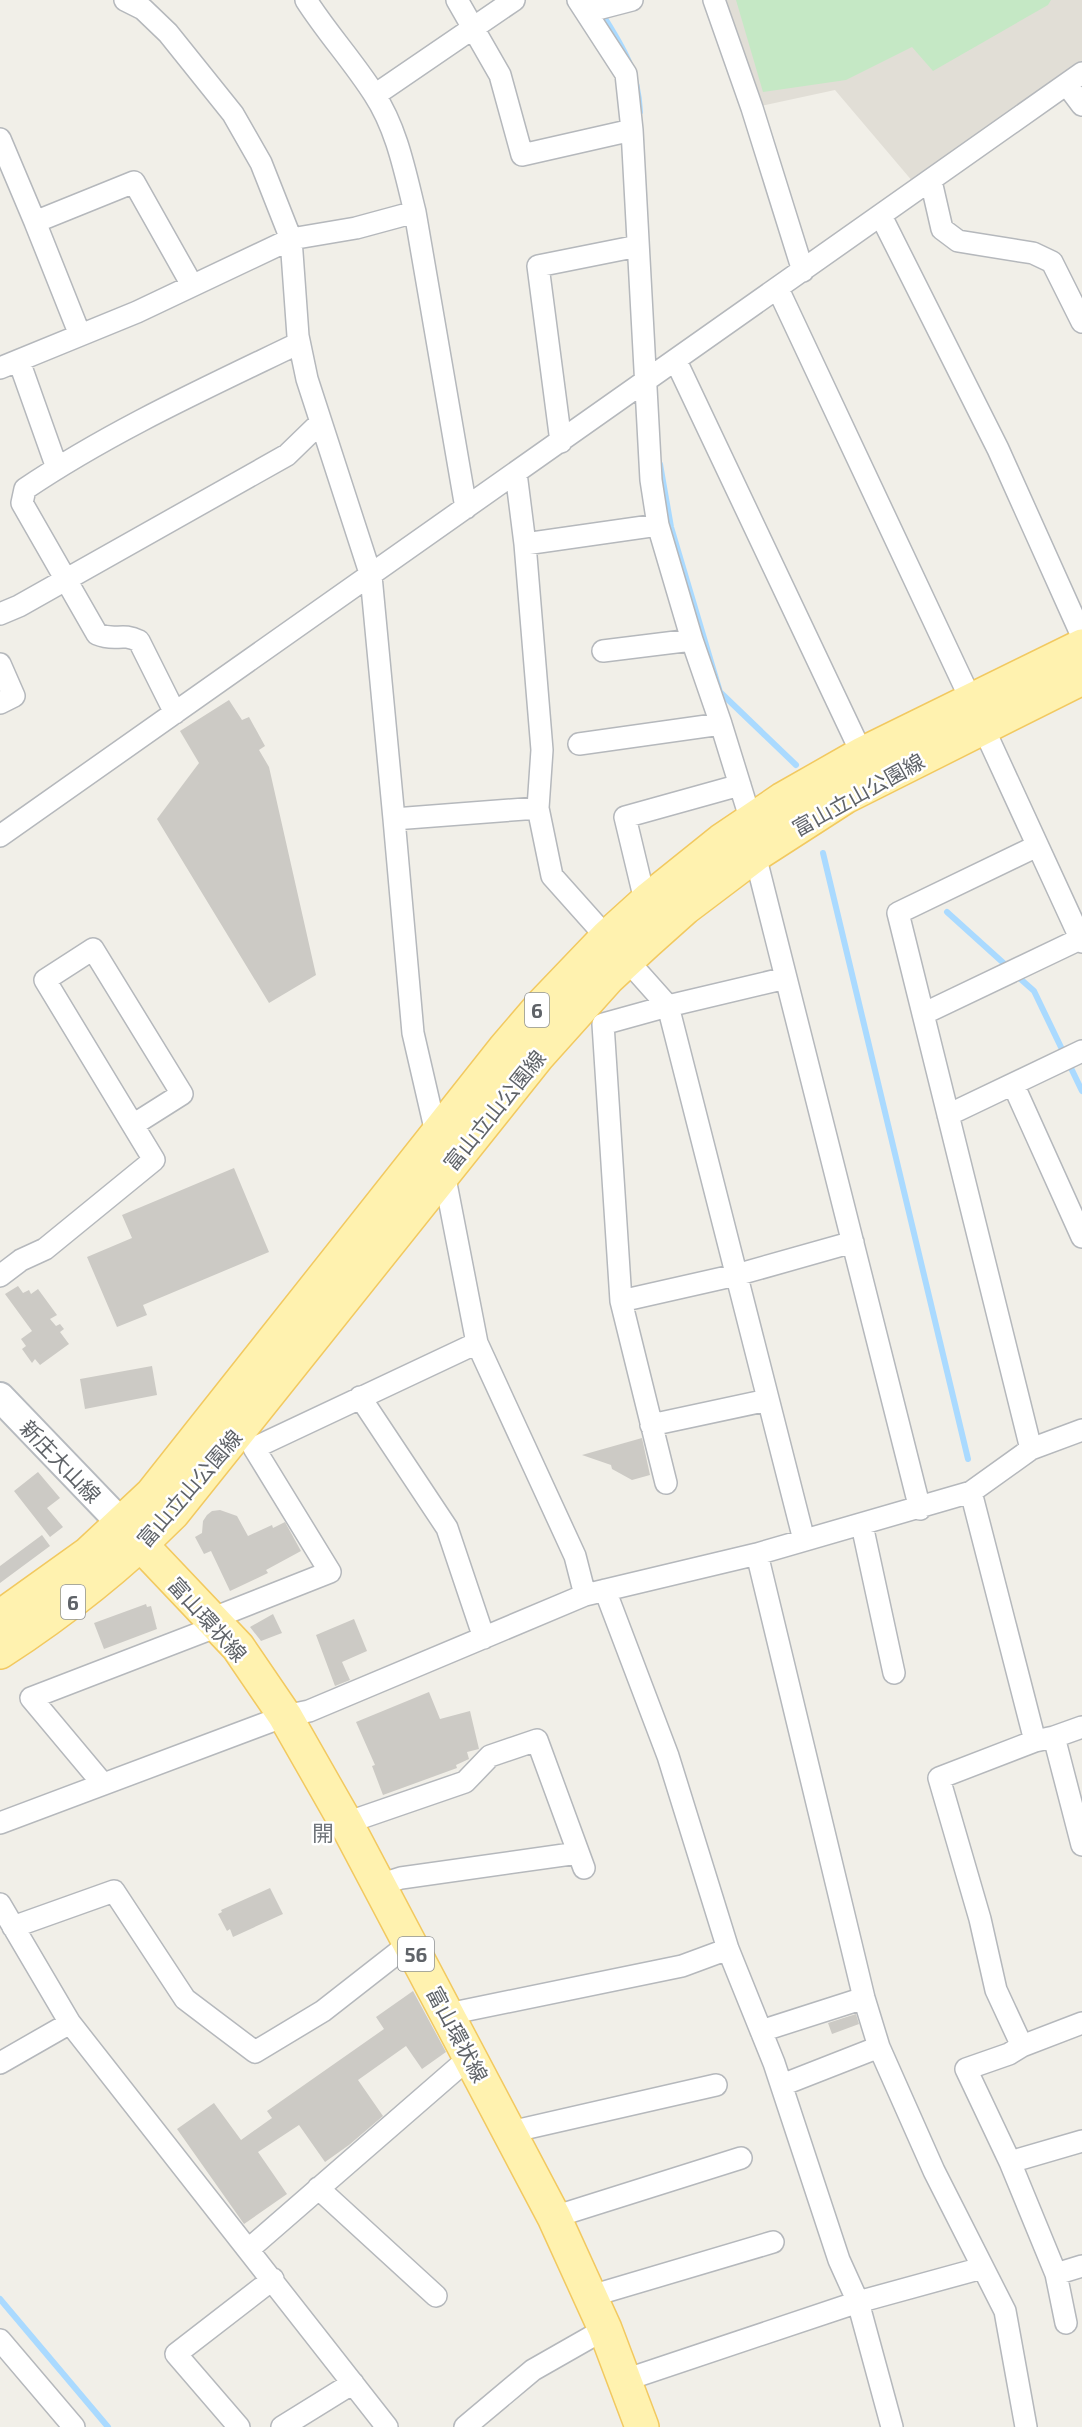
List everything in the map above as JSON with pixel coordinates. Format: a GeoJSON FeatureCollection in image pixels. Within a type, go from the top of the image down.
{"type":"FeatureCollection","features":[{"type":"Feature","properties":{"kind":"main road","name":"富山立山公園線"},"geometry":{"type":"LineString","coordinates":[[0,1652],[78,1599],[131,1534],[152,1494],[505,1047],[541,1006],[618,948],[685,908],[755,855],[1082,646]]}},
{"type":"Feature","properties":{"kind":"main road","name":"富山立山公園線"},"geometry":{"type":"LineString","coordinates":[[0,1617],[87,1554],[131,1534],[190,1494],[443,1173],[574,1014],[650,898],[721,841],[783,799],[862,754],[1082,678]]}},
{"type":"Feature","properties":{"kind":"main road","name":"新庄大山線"},"geometry":{"type":"LineString","coordinates":[[3,1407],[131,1534]]}},
{"type":"Feature","properties":{"kind":"main road","name":"富山環状線"},"geometry":{"type":"LineString","coordinates":[[131,1534],[238,1647],[285,1716],[346,1823],[554,2217],[605,2329],[642,2427]]}},
{"type":"Feature","properties":{"kind":"street"},"geometry":{"type":"LineString","coordinates":[[125,0],[143,9],[168,33],[233,114],[261,163],[291,239],[299,343],[307,380],[371,576],[413,1033],[477,1343],[575,1556],[595,1593],[668,1756],[728,1949],[782,2085],[839,2260],[858,2302],[892,2427]]}},
{"type":"Feature","properties":{"kind":"street"},"geometry":{"type":"LineString","coordinates":[[306,0],[324,29],[375,95],[396,140],[415,212],[466,508]]}},
{"type":"Feature","properties":{"kind":"street"},"geometry":{"type":"LineString","coordinates":[[457,0],[501,75],[522,155],[632,130]]}},
{"type":"Feature","properties":{"kind":"street"},"geometry":{"type":"LineString","coordinates":[[375,95],[514,0]]}},
{"type":"Feature","properties":{"kind":"street"},"geometry":{"type":"LineString","coordinates":[[632,0],[582,6],[626,74],[632,130],[651,480],[658,525],[692,640],[752,820]]}},
{"type":"Feature","properties":{"kind":"street"},"geometry":{"type":"LineString","coordinates":[[714,0],[752,108],[803,271]]}},
{"type":"Feature","properties":{"kind":"street"},"geometry":{"type":"LineString","coordinates":[[0,836],[1074,79],[1082,105]]}},
{"type":"Feature","properties":{"kind":"street"},"geometry":{"type":"LineString","coordinates":[[0,139],[80,335]]}},
{"type":"Feature","properties":{"kind":"street"},"geometry":{"type":"LineString","coordinates":[[930,181],[942,229],[958,242],[1032,253],[1052,262],[1082,322]]}},
{"type":"Feature","properties":{"kind":"street"},"geometry":{"type":"LineString","coordinates":[[35,222],[134,182],[192,285]]}},
{"type":"Feature","properties":{"kind":"street"},"geometry":{"type":"LineString","coordinates":[[57,468],[9,364],[137,312],[291,239],[356,228],[415,212]]}},
{"type":"Feature","properties":{"kind":"street"},"geometry":{"type":"LineString","coordinates":[[881,216],[998,449],[1082,636]]}},
{"type":"Feature","properties":{"kind":"street"},"geometry":{"type":"LineString","coordinates":[[561,442],[537,266],[638,246]]}},
{"type":"Feature","properties":{"kind":"street"},"geometry":{"type":"LineString","coordinates":[[778,289],[1081,941],[923,1014]]}},
{"type":"Feature","properties":{"kind":"street"},"geometry":{"type":"LineString","coordinates":[[175,713],[139,641],[128,635],[109,639],[97,634],[22,503],[25,489],[57,468],[154,413],[299,343]]}},
{"type":"Feature","properties":{"kind":"street"},"geometry":{"type":"LineString","coordinates":[[676,361],[862,754]]}},
{"type":"Feature","properties":{"kind":"street"},"geometry":{"type":"LineString","coordinates":[[0,614],[65,580],[287,454],[321,422]]}},
{"type":"Feature","properties":{"kind":"street"},"geometry":{"type":"LineString","coordinates":[[516,473],[525,544],[542,750],[538,808],[552,876],[668,1006],[804,1540]]}},
{"type":"Feature","properties":{"kind":"street"},"geometry":{"type":"LineString","coordinates":[[525,544],[658,525]]}},
{"type":"Feature","properties":{"kind":"street"},"geometry":{"type":"LineString","coordinates":[[603,651],[692,640]]}},
{"type":"Feature","properties":{"kind":"street"},"geometry":{"type":"LineString","coordinates":[[0,664],[14,696],[0,702]]}},
{"type":"Feature","properties":{"kind":"street"},"geometry":{"type":"LineString","coordinates":[[579,744],[721,724]]}},
{"type":"Feature","properties":{"kind":"street"},"geometry":{"type":"LineString","coordinates":[[650,898],[642,888],[625,817],[740,785]]}},
{"type":"Feature","properties":{"kind":"street"},"geometry":{"type":"LineString","coordinates":[[394,819],[538,808]]}},
{"type":"Feature","properties":{"kind":"street"},"geometry":{"type":"LineString","coordinates":[[1031,1449],[898,913],[1037,846]]}},
{"type":"Feature","properties":{"kind":"street"},"geometry":{"type":"LineString","coordinates":[[755,855],[920,1509]]}},
{"type":"Feature","properties":{"kind":"street"},"geometry":{"type":"LineString","coordinates":[[0,1276],[21,1260],[45,1249],[154,1160],[45,980],[93,949],[182,1095],[133,1125]]}},
{"type":"Feature","properties":{"kind":"street"},"geometry":{"type":"LineString","coordinates":[[666,1483],[621,1301],[603,1024],[786,978]]}},
{"type":"Feature","properties":{"kind":"street"},"geometry":{"type":"LineString","coordinates":[[948,1115],[1082,1051]]}},
{"type":"Feature","properties":{"kind":"street"},"geometry":{"type":"LineString","coordinates":[[1013,1084],[1082,1237]]}},
{"type":"Feature","properties":{"kind":"street"},"geometry":{"type":"LineString","coordinates":[[621,1301],[736,1275],[853,1242]]}},
{"type":"Feature","properties":{"kind":"street"},"geometry":{"type":"LineString","coordinates":[[103,1784],[31,1698],[215,1623],[330,1572],[254,1448],[477,1343]]}},
{"type":"Feature","properties":{"kind":"street"},"geometry":{"type":"LineString","coordinates":[[360,1397],[447,1528],[484,1638]]}},
{"type":"Feature","properties":{"kind":"street"},"geometry":{"type":"LineString","coordinates":[[651,1425],[768,1400]]}},
{"type":"Feature","properties":{"kind":"street"},"geometry":{"type":"LineString","coordinates":[[0,1822],[285,1716],[309,1711],[595,1593],[757,1554],[920,1509],[971,1492],[1031,1449],[1082,1430]]}},
{"type":"Feature","properties":{"kind":"street"},"geometry":{"type":"LineString","coordinates":[[971,1492],[1045,1739],[1082,1845]]}},
{"type":"Feature","properties":{"kind":"street"},"geometry":{"type":"LineString","coordinates":[[861,1525],[894,1673]]}},
{"type":"Feature","properties":{"kind":"street"},"geometry":{"type":"LineString","coordinates":[[757,1554],[864,1998],[879,2047],[934,2171],[1005,2311],[1026,2427]]}},
{"type":"Feature","properties":{"kind":"street"},"geometry":{"type":"LineString","coordinates":[[1022,2046],[996,1990],[980,1919],[939,1778],[1082,1727]]}},
{"type":"Feature","properties":{"kind":"street"},"geometry":{"type":"LineString","coordinates":[[346,1823],[465,1782],[490,1756],[537,1740],[581,1860],[401,1878],[379,1886]]}},
{"type":"Feature","properties":{"kind":"street"},"geometry":{"type":"LineString","coordinates":[[13,1927],[114,1891],[185,1999],[255,2052],[323,2011],[410,1943]]}},
{"type":"Feature","properties":{"kind":"street"},"geometry":{"type":"LineString","coordinates":[[0,1904],[70,2023],[387,2427]]}},
{"type":"Feature","properties":{"kind":"street"},"geometry":{"type":"LineString","coordinates":[[448,2014],[682,1966],[728,1949]]}},
{"type":"Feature","properties":{"kind":"street"},"geometry":{"type":"LineString","coordinates":[[761,2031],[864,1998]]}},
{"type":"Feature","properties":{"kind":"street"},"geometry":{"type":"LineString","coordinates":[[0,2063],[70,2023]]}},
{"type":"Feature","properties":{"kind":"street"},"geometry":{"type":"LineString","coordinates":[[1066,2323],[1056,2274],[1010,2162],[966,2069],[1010,2054],[1022,2046],[1082,2023]]}},
{"type":"Feature","properties":{"kind":"street"},"geometry":{"type":"LineString","coordinates":[[782,2085],[879,2047]]}},
{"type":"Feature","properties":{"kind":"street"},"geometry":{"type":"LineString","coordinates":[[249,2249],[470,2057]]}},
{"type":"Feature","properties":{"kind":"street"},"geometry":{"type":"LineString","coordinates":[[510,2132],[716,2085]]}},
{"type":"Feature","properties":{"kind":"street"},"geometry":{"type":"LineString","coordinates":[[1010,2162],[1082,2141]]}},
{"type":"Feature","properties":{"kind":"street"},"geometry":{"type":"LineString","coordinates":[[554,2217],[741,2157]]}},
{"type":"Feature","properties":{"kind":"street"},"geometry":{"type":"LineString","coordinates":[[318,2188],[436,2296]]}},
{"type":"Feature","properties":{"kind":"street"},"geometry":{"type":"LineString","coordinates":[[591,2296],[773,2242]]}},
{"type":"Feature","properties":{"kind":"street"},"geometry":{"type":"LineString","coordinates":[[1056,2274],[1082,2266]]}},
{"type":"Feature","properties":{"kind":"street"},"geometry":{"type":"LineString","coordinates":[[625,2380],[858,2302],[982,2268]]}},
{"type":"Feature","properties":{"kind":"street"},"geometry":{"type":"LineString","coordinates":[[239,2427],[176,2354],[273,2279]]}},
{"type":"Feature","properties":{"kind":"street"},"geometry":{"type":"LineString","coordinates":[[465,2427],[534,2370],[605,2329]]}},
{"type":"Feature","properties":{"kind":"street"},"geometry":{"type":"LineString","coordinates":[[0,2340],[74,2427]]}},
{"type":"Feature","properties":{"kind":"street"},"geometry":{"type":"LineString","coordinates":[[282,2427],[353,2383]]}},
{"type":"Feature","properties":{"kind":"shaded area"},"geometry":{"type":"Polygon","coordinates":[[[714,0],[1082,0],[1082,70],[919,189],[835,90],[752,108],[714,0]]]}},
{"type":"Feature","properties":{"kind":"green space"},"geometry":{"type":"Polygon","coordinates":[[[736,0],[1051,0],[1048,5],[933,71],[912,47],[846,80],[763,92],[736,0]]]}},
{"type":"Feature","properties":{"kind":"building"},"geometry":{"type":"Polygon","coordinates":[[[229,700],[242,720],[249,717],[265,746],[259,750],[269,767],[316,975],[269,1003],[157,819],[199,763],[180,731],[229,700]]]}},
{"type":"Feature","properties":{"kind":"building"},"geometry":{"type":"Polygon","coordinates":[[[234,1168],[269,1252],[143,1305],[147,1315],[117,1327],[87,1257],[132,1238],[122,1215],[234,1168]]]}},
{"type":"Feature","properties":{"kind":"building"},"geometry":{"type":"Polygon","coordinates":[[[18,1286],[23,1293],[29,1290],[31,1294],[38,1289],[57,1315],[50,1319],[56,1326],[60,1324],[64,1329],[60,1332],[69,1344],[40,1365],[35,1359],[32,1363],[22,1349],[26,1346],[21,1339],[32,1331],[5,1294],[18,1286]]]}},
{"type":"Feature","properties":{"kind":"building"},"geometry":{"type":"Polygon","coordinates":[[[152,1366],[157,1395],[85,1409],[80,1379],[152,1366]]]}},
{"type":"Feature","properties":{"kind":"building"},"geometry":{"type":"Polygon","coordinates":[[[642,1438],[650,1475],[632,1480],[612,1469],[611,1465],[582,1455],[642,1438]]]}},
{"type":"Feature","properties":{"kind":"building"},"geometry":{"type":"Polygon","coordinates":[[[38,1472],[60,1498],[47,1508],[63,1527],[50,1537],[14,1491],[38,1472]]]}},
{"type":"Feature","properties":{"kind":"building"},"geometry":{"type":"Polygon","coordinates":[[[220,1510],[237,1516],[248,1536],[285,1522],[301,1551],[266,1570],[268,1573],[230,1591],[211,1551],[204,1554],[195,1537],[202,1533],[203,1521],[207,1515],[212,1511],[220,1510]]]}},
{"type":"Feature","properties":{"kind":"building"},"geometry":{"type":"Polygon","coordinates":[[[42,1535],[50,1546],[0,1583],[0,1566],[42,1535]]]}},
{"type":"Feature","properties":{"kind":"building"},"geometry":{"type":"Polygon","coordinates":[[[146,1604],[147,1607],[151,1606],[157,1629],[104,1649],[94,1623],[146,1604]]]}},
{"type":"Feature","properties":{"kind":"building"},"geometry":{"type":"Polygon","coordinates":[[[273,1614],[282,1633],[261,1641],[250,1627],[273,1614]]]}},
{"type":"Feature","properties":{"kind":"building"},"geometry":{"type":"Polygon","coordinates":[[[354,1619],[367,1651],[342,1662],[350,1680],[335,1686],[316,1635],[354,1619]]]}},
{"type":"Feature","properties":{"kind":"building"},"geometry":{"type":"Polygon","coordinates":[[[429,1692],[440,1719],[470,1711],[479,1749],[467,1752],[469,1759],[456,1765],[457,1768],[383,1795],[372,1766],[375,1765],[356,1722],[429,1692]]]}},
{"type":"Feature","properties":{"kind":"building"},"geometry":{"type":"Polygon","coordinates":[[[270,1888],[283,1914],[233,1937],[230,1929],[227,1931],[218,1914],[222,1912],[221,1910],[270,1888]]]}},
{"type":"Feature","properties":{"kind":"building"},"geometry":{"type":"Polygon","coordinates":[[[413,1991],[446,2052],[422,2069],[406,2046],[358,2080],[383,2116],[325,2162],[299,2125],[258,2152],[287,2194],[244,2224],[177,2129],[214,2103],[241,2140],[272,2118],[267,2111],[384,2029],[376,2017],[413,1991]]]}},
{"type":"Feature","properties":{"kind":"building"},"geometry":{"type":"Polygon","coordinates":[[[856,2014],[859,2024],[832,2034],[828,2023],[856,2014]]]}},
{"type":"Feature","properties":{"kind":"waterway"},"geometry":{"type":"LineString","coordinates":[[601,12],[633,71],[640,112]]}},
{"type":"Feature","properties":{"kind":"waterway"},"geometry":{"type":"LineString","coordinates":[[660,464],[671,527],[720,692],[796,765]]}},
{"type":"Feature","properties":{"kind":"waterway"},"geometry":{"type":"LineString","coordinates":[[823,853],[968,1459]]}},
{"type":"Feature","properties":{"kind":"waterway"},"geometry":{"type":"LineString","coordinates":[[947,912],[1009,968]]}},
{"type":"Feature","properties":{"kind":"waterway"},"geometry":{"type":"LineString","coordinates":[[1016,975],[1034,991],[1082,1091]]}},
{"type":"Feature","properties":{"kind":"waterway"},"geometry":{"type":"LineString","coordinates":[[0,2299],[108,2427]]}},
{"type":"Feature","properties":{"kind":"district","name":"開"},"geometry":{"type":"Point","coordinates":[323,1832]}}]}
